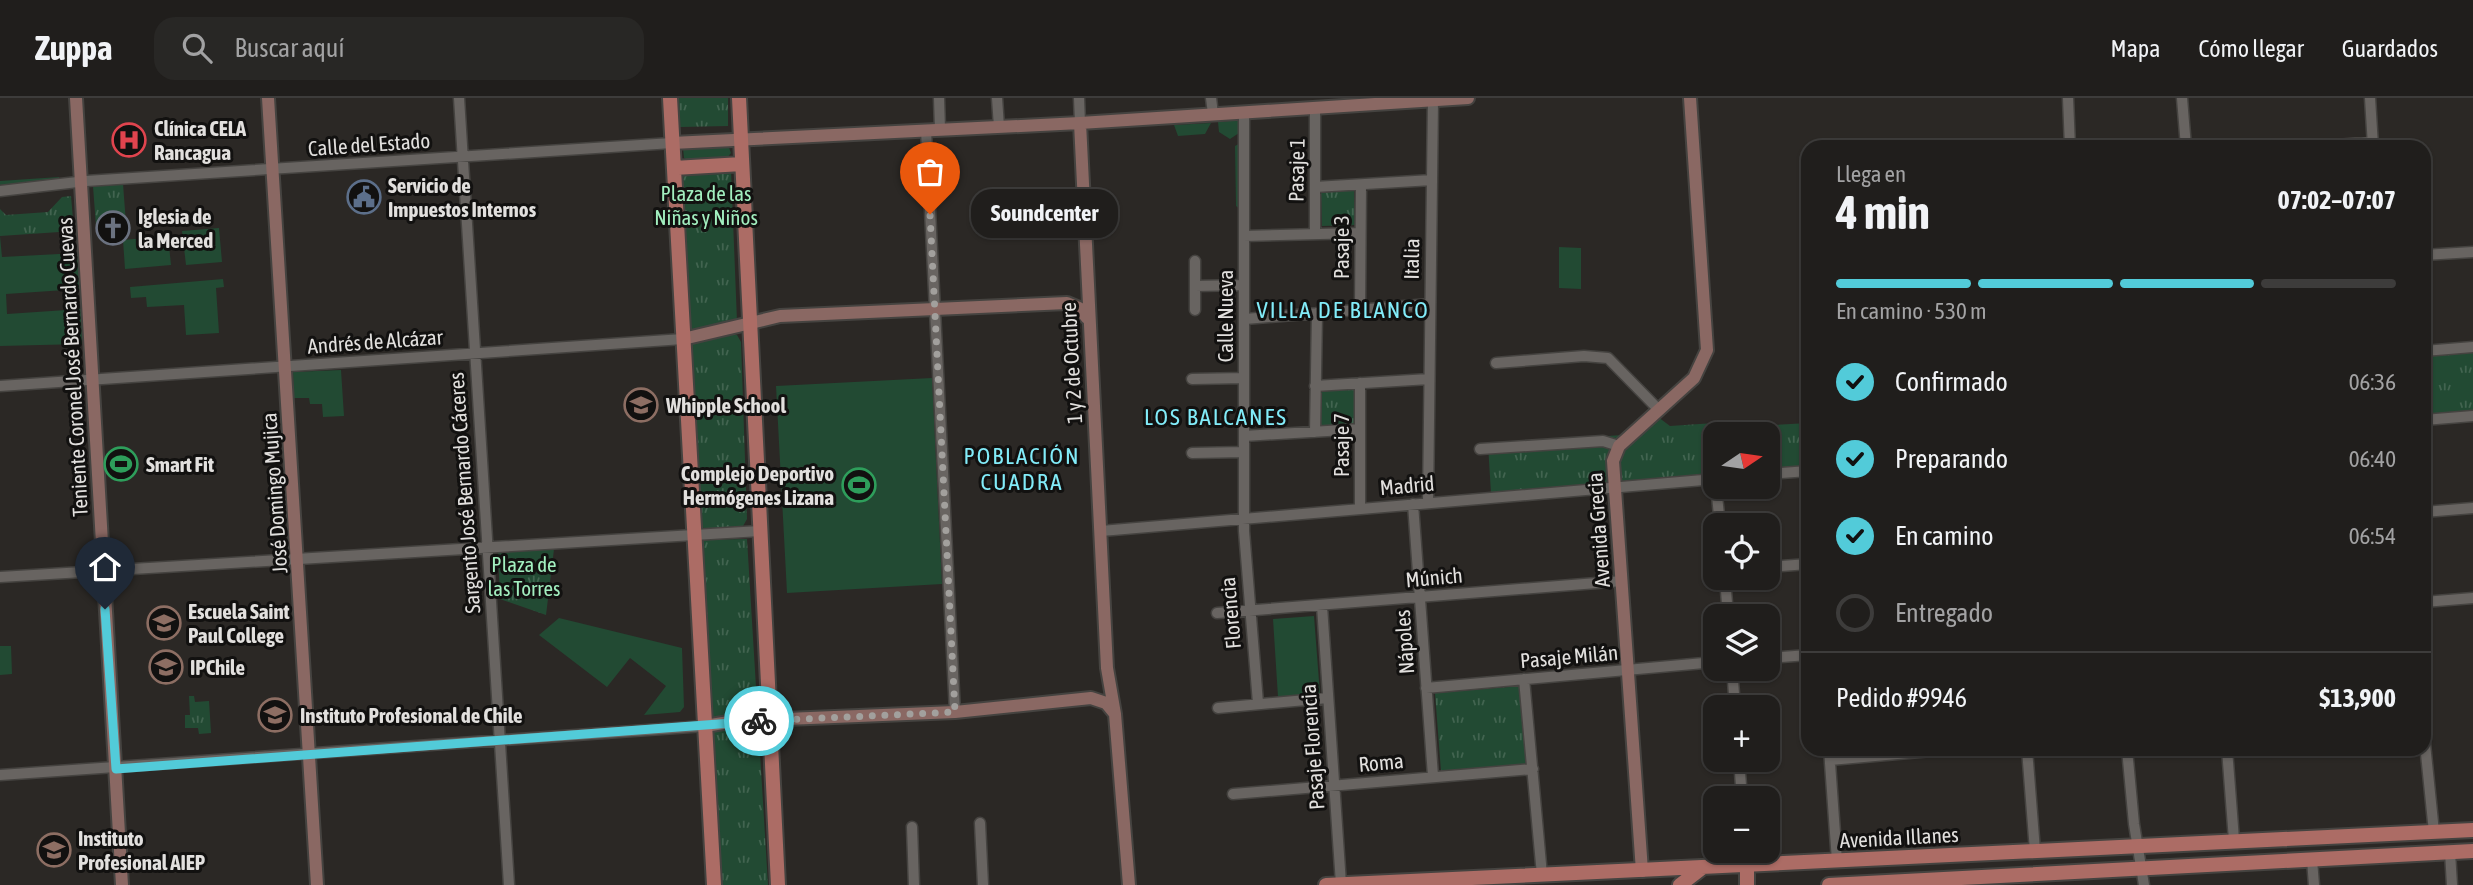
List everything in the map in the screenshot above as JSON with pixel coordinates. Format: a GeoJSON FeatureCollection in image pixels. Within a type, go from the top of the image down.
{"type":"FeatureCollection","features":[{"type":"Feature","properties":{"kind":"main road"},"geometry":{"type":"LineString","coordinates":[[670,98],[714,885]]}},
{"type":"Feature","properties":{"kind":"main road"},"geometry":{"type":"LineString","coordinates":[[739,98],[778,885]]}},
{"type":"Feature","properties":{"kind":"main road"},"geometry":{"type":"LineString","coordinates":[[674,168],[742,164]]}},
{"type":"Feature","properties":{"kind":"main road","name":"Avenida Illanes"},"geometry":{"type":"LineString","coordinates":[[1326,885],[1542,875],[1575,879],[1642,870],[2473,830]]}},
{"type":"Feature","properties":{"kind":"main road"},"geometry":{"type":"LineString","coordinates":[[1829,885],[2002,881],[2142,869],[2473,851]]}},
{"type":"Feature","properties":{"kind":"main road"},"geometry":{"type":"LineString","coordinates":[[1747,866],[1747,885]]}},
{"type":"Feature","properties":{"kind":"main road"},"geometry":{"type":"LineString","coordinates":[[1680,885],[1703,868]]}},
{"type":"Feature","properties":{"kind":"main road"},"geometry":{"type":"LineString","coordinates":[[1634,885],[1642,870]]}},
{"type":"Feature","properties":{"kind":"street","name":"Teniente Coronel José Bernardo Cuevas"},"geometry":{"type":"LineString","coordinates":[[76,98],[122,885]]}},
{"type":"Feature","properties":{"kind":"street","name":"José Domingo Mujica"},"geometry":{"type":"LineString","coordinates":[[268,98],[317,885]]}},
{"type":"Feature","properties":{"kind":"street","name":"Sargento José Bernardo Cáceres"},"geometry":{"type":"LineString","coordinates":[[459,98],[509,885]]}},
{"type":"Feature","properties":{"kind":"street"},"geometry":{"type":"LineString","coordinates":[[939,98],[940,129]]}},
{"type":"Feature","properties":{"kind":"street"},"geometry":{"type":"LineString","coordinates":[[997,98],[999,127]]}},
{"type":"Feature","properties":{"kind":"street","name":"1 y 2 de Octubre"},"geometry":{"type":"LineString","coordinates":[[1079,98],[1087,318],[1107,668],[1115,714],[1129,885]]}},
{"type":"Feature","properties":{"kind":"street"},"geometry":{"type":"LineString","coordinates":[[1211,98],[1213,114]]}},
{"type":"Feature","properties":{"kind":"street","name":"Calle del Estado"},"geometry":{"type":"LineString","coordinates":[[0,191],[81,182],[741,138],[1080,123],[1468,98]]}},
{"type":"Feature","properties":{"kind":"street","name":"Avenida Grecia"},"geometry":{"type":"LineString","coordinates":[[1642,870],[1613,461],[1619,446],[1694,378],[1707,350],[1690,98]]}},
{"type":"Feature","properties":{"kind":"street"},"geometry":{"type":"LineString","coordinates":[[2068,98],[2070,140]]}},
{"type":"Feature","properties":{"kind":"street"},"geometry":{"type":"LineString","coordinates":[[2182,98],[2185,140]]}},
{"type":"Feature","properties":{"kind":"street"},"geometry":{"type":"LineString","coordinates":[[2370,98],[2373,140]]}},
{"type":"Feature","properties":{"kind":"street","name":"Italia"},"geometry":{"type":"LineString","coordinates":[[1428,502],[1433,100]]}},
{"type":"Feature","properties":{"kind":"street","name":"Pasaje 1"},"geometry":{"type":"LineString","coordinates":[[1315,107],[1315,234]]}},
{"type":"Feature","properties":{"kind":"street","name":"Calle Nueva"},"geometry":{"type":"LineString","coordinates":[[1244,112],[1245,519]]}},
{"type":"Feature","properties":{"kind":"street"},"geometry":{"type":"LineString","coordinates":[[926,130],[955,712]]}},
{"type":"Feature","properties":{"kind":"street"},"geometry":{"type":"LineString","coordinates":[[1315,187],[1432,180]]}},
{"type":"Feature","properties":{"kind":"street","name":"Pasaje 3"},"geometry":{"type":"LineString","coordinates":[[1360,309],[1361,185]]}},
{"type":"Feature","properties":{"kind":"street"},"geometry":{"type":"LineString","coordinates":[[1244,236],[1360,233]]}},
{"type":"Feature","properties":{"kind":"street"},"geometry":{"type":"LineString","coordinates":[[2431,254],[2473,251]]}},
{"type":"Feature","properties":{"kind":"street"},"geometry":{"type":"LineString","coordinates":[[1195,261],[1195,310]]}},
{"type":"Feature","properties":{"kind":"street"},"geometry":{"type":"LineString","coordinates":[[1195,286],[1244,285]]}},
{"type":"Feature","properties":{"kind":"street"},"geometry":{"type":"LineString","coordinates":[[1086,286],[1067,303],[1079,308],[1087,318]]}},
{"type":"Feature","properties":{"kind":"street","name":"Andrés de Alcázar"},"geometry":{"type":"LineString","coordinates":[[0,386],[683,340],[780,316],[1067,303]]}},
{"type":"Feature","properties":{"kind":"street"},"geometry":{"type":"LineString","coordinates":[[1245,319],[1430,304]]}},
{"type":"Feature","properties":{"kind":"street"},"geometry":{"type":"LineString","coordinates":[[1315,432],[1317,313]]}},
{"type":"Feature","properties":{"kind":"street"},"geometry":{"type":"LineString","coordinates":[[2431,350],[2473,347]]}},
{"type":"Feature","properties":{"kind":"street"},"geometry":{"type":"LineString","coordinates":[[1496,363],[1584,356],[1608,358],[1659,410]]}},
{"type":"Feature","properties":{"kind":"street"},"geometry":{"type":"LineString","coordinates":[[1192,379],[1244,378]]}},
{"type":"Feature","properties":{"kind":"street"},"geometry":{"type":"LineString","coordinates":[[1315,386],[1429,379]]}},
{"type":"Feature","properties":{"kind":"street","name":"Pasaje 7"},"geometry":{"type":"LineString","coordinates":[[1360,383],[1360,508]]}},
{"type":"Feature","properties":{"kind":"street"},"geometry":{"type":"LineString","coordinates":[[2431,419],[2473,416]]}},
{"type":"Feature","properties":{"kind":"street"},"geometry":{"type":"LineString","coordinates":[[1244,436],[1360,429]]}},
{"type":"Feature","properties":{"kind":"street"},"geometry":{"type":"LineString","coordinates":[[1480,449],[1602,441],[1619,446]]}},
{"type":"Feature","properties":{"kind":"street"},"geometry":{"type":"LineString","coordinates":[[1192,453],[1244,452]]}},
{"type":"Feature","properties":{"kind":"street"},"geometry":{"type":"LineString","coordinates":[[1780,473],[1801,472]]}},
{"type":"Feature","properties":{"kind":"street","name":"Madrid"},"geometry":{"type":"LineString","coordinates":[[1101,531],[1703,480]]}},
{"type":"Feature","properties":{"kind":"street","name":"Nápoles"},"geometry":{"type":"LineString","coordinates":[[1413,504],[1433,776]]}},
{"type":"Feature","properties":{"kind":"street"},"geometry":{"type":"LineString","coordinates":[[2431,511],[2473,508]]}},
{"type":"Feature","properties":{"kind":"street","name":"Florencia"},"geometry":{"type":"LineString","coordinates":[[1245,519],[1249,612],[1258,703]]}},
{"type":"Feature","properties":{"kind":"street"},"geometry":{"type":"LineString","coordinates":[[0,577],[760,531]]}},
{"type":"Feature","properties":{"kind":"street"},"geometry":{"type":"LineString","coordinates":[[1780,566],[1801,565]]}},
{"type":"Feature","properties":{"kind":"street","name":"Múnich"},"geometry":{"type":"LineString","coordinates":[[1217,614],[1622,581]]}},
{"type":"Feature","properties":{"kind":"street"},"geometry":{"type":"LineString","coordinates":[[2431,601],[2473,598]]}},
{"type":"Feature","properties":{"kind":"street","name":"Pasaje Florencia"},"geometry":{"type":"LineString","coordinates":[[1322,606],[1341,884]]}},
{"type":"Feature","properties":{"kind":"street"},"geometry":{"type":"LineString","coordinates":[[1780,657],[1801,655]]}},
{"type":"Feature","properties":{"kind":"street","name":"Pasaje Milán"},"geometry":{"type":"LineString","coordinates":[[1426,688],[1703,663]]}},
{"type":"Feature","properties":{"kind":"street"},"geometry":{"type":"LineString","coordinates":[[1091,698],[1102,687],[1107,668]]}},
{"type":"Feature","properties":{"kind":"street"},"geometry":{"type":"LineString","coordinates":[[1524,679],[1542,875]]}},
{"type":"Feature","properties":{"kind":"street"},"geometry":{"type":"LineString","coordinates":[[0,775],[705,726],[735,721],[955,712],[1091,698],[1106,703],[1115,714]]}},
{"type":"Feature","properties":{"kind":"street"},"geometry":{"type":"LineString","coordinates":[[1218,708],[1328,698]]}},
{"type":"Feature","properties":{"kind":"street"},"geometry":{"type":"LineString","coordinates":[[1830,756],[1837,861]]}},
{"type":"Feature","properties":{"kind":"street"},"geometry":{"type":"LineString","coordinates":[[2028,756],[2035,851]]}},
{"type":"Feature","properties":{"kind":"street"},"geometry":{"type":"LineString","coordinates":[[2128,756],[2144,885]]}},
{"type":"Feature","properties":{"kind":"street"},"geometry":{"type":"LineString","coordinates":[[2228,756],[2234,840]]}},
{"type":"Feature","properties":{"kind":"street"},"geometry":{"type":"LineString","coordinates":[[2426,756],[2434,832]]}},
{"type":"Feature","properties":{"kind":"street","name":"Roma"},"geometry":{"type":"LineString","coordinates":[[1233,794],[1533,769]]}},
{"type":"Feature","properties":{"kind":"street"},"geometry":{"type":"LineString","coordinates":[[980,823],[983,885]]}},
{"type":"Feature","properties":{"kind":"street"},"geometry":{"type":"LineString","coordinates":[[912,827],[914,885]]}},
{"type":"Feature","properties":{"kind":"street"},"geometry":{"type":"LineString","coordinates":[[2450,852],[2452,885]]}},
{"type":"Feature","properties":{"kind":"street"},"geometry":{"type":"LineString","coordinates":[[2312,860],[2314,885]]}},
{"type":"Feature","properties":{"kind":"green space"},"geometry":{"type":"Polygon","coordinates":[[[673,98],[728,98],[728,126],[680,127],[673,98]]]}},
{"type":"Feature","properties":{"kind":"green space"},"geometry":{"type":"Polygon","coordinates":[[[1242,120],[1242,131],[1230,139],[1219,132],[1218,122],[1242,120]]]}},
{"type":"Feature","properties":{"kind":"green space"},"geometry":{"type":"Polygon","coordinates":[[[1211,123],[1205,134],[1178,136],[1174,125],[1211,123]]]}},
{"type":"Feature","properties":{"kind":"green space"},"geometry":{"type":"Polygon","coordinates":[[[1242,142],[1242,211],[1236,206],[1235,146],[1242,142]]]}},
{"type":"Feature","properties":{"kind":"green space"},"geometry":{"type":"Polygon","coordinates":[[[728,145],[731,153],[727,158],[689,161],[684,158],[683,148],[728,145]]]}},
{"type":"Feature","properties":{"kind":"green space","name":"Plaza de las Niñas y Niños"},"geometry":{"type":"Polygon","coordinates":[[[731,170],[737,322],[686,334],[678,178],[687,172],[731,170]]]}},
{"type":"Feature","properties":{"kind":"green space"},"geometry":{"type":"Polygon","coordinates":[[[59,177],[60,181],[0,185],[0,181],[59,177]]]}},
{"type":"Feature","properties":{"kind":"green space"},"geometry":{"type":"Polygon","coordinates":[[[123,184],[126,224],[96,226],[93,186],[123,184]]]}},
{"type":"Feature","properties":{"kind":"green space"},"geometry":{"type":"Polygon","coordinates":[[[1354,190],[1355,225],[1322,226],[1321,192],[1354,190]]]}},
{"type":"Feature","properties":{"kind":"green space"},"geometry":{"type":"Polygon","coordinates":[[[71,196],[74,231],[0,236],[0,209],[6,215],[48,212],[62,197],[71,196]]]}},
{"type":"Feature","properties":{"kind":"green space"},"geometry":{"type":"Polygon","coordinates":[[[219,228],[222,262],[186,265],[182,231],[219,228]]]}},
{"type":"Feature","properties":{"kind":"green space"},"geometry":{"type":"Polygon","coordinates":[[[0,236],[2,257],[78,253],[80,289],[6,294],[7,314],[81,309],[82,344],[0,346],[0,236]]]}},
{"type":"Feature","properties":{"kind":"green space"},"geometry":{"type":"Polygon","coordinates":[[[168,236],[171,265],[125,269],[123,240],[168,236]]]}},
{"type":"Feature","properties":{"kind":"green space"},"geometry":{"type":"Polygon","coordinates":[[[1559,247],[1581,248],[1581,289],[1559,288],[1559,247]]]}},
{"type":"Feature","properties":{"kind":"green space"},"geometry":{"type":"Polygon","coordinates":[[[223,279],[224,287],[216,288],[219,333],[186,335],[184,305],[147,307],[146,297],[131,298],[130,287],[223,279]]]}},
{"type":"Feature","properties":{"kind":"green space"},"geometry":{"type":"Polygon","coordinates":[[[729,333],[737,335],[741,342],[747,519],[743,526],[704,529],[700,527],[688,348],[691,343],[729,333]]]}},
{"type":"Feature","properties":{"kind":"green space"},"geometry":{"type":"Polygon","coordinates":[[[2473,352],[2473,410],[2431,413],[2431,355],[2473,352]]]}},
{"type":"Feature","properties":{"kind":"green space"},"geometry":{"type":"Polygon","coordinates":[[[341,370],[344,416],[323,417],[322,404],[310,404],[309,398],[294,398],[293,372],[341,370]]]}},
{"type":"Feature","properties":{"kind":"green space","name":"Complejo Deportivo Hermógenes Lizana"},"geometry":{"type":"Polygon","coordinates":[[[932,378],[942,584],[787,593],[776,386],[932,378]]]}},
{"type":"Feature","properties":{"kind":"green space"},"geometry":{"type":"Polygon","coordinates":[[[1357,387],[1358,426],[1320,426],[1319,388],[1357,387]]]}},
{"type":"Feature","properties":{"kind":"green space"},"geometry":{"type":"Polygon","coordinates":[[[1658,417],[1670,426],[1703,424],[1703,475],[1491,493],[1488,444],[1638,434],[1658,417]]]}},
{"type":"Feature","properties":{"kind":"green space"},"geometry":{"type":"Polygon","coordinates":[[[1801,423],[1801,467],[1780,468],[1780,425],[1801,423]]]}},
{"type":"Feature","properties":{"kind":"green space"},"geometry":{"type":"Polygon","coordinates":[[[747,539],[768,885],[719,885],[698,540],[747,539]]]}},
{"type":"Feature","properties":{"kind":"green space","name":"Plaza de las Torres"},"geometry":{"type":"Polygon","coordinates":[[[554,549],[546,615],[500,599],[498,551],[554,549]]]}},
{"type":"Feature","properties":{"kind":"green space"},"geometry":{"type":"Polygon","coordinates":[[[1314,616],[1320,694],[1278,697],[1273,619],[1314,616]]]}},
{"type":"Feature","properties":{"kind":"green space"},"geometry":{"type":"Polygon","coordinates":[[[559,618],[682,648],[684,707],[680,712],[644,715],[666,686],[630,658],[607,687],[539,635],[559,618]]]}},
{"type":"Feature","properties":{"kind":"green space"},"geometry":{"type":"Polygon","coordinates":[[[0,646],[11,646],[12,674],[0,675],[0,646]]]}},
{"type":"Feature","properties":{"kind":"green space"},"geometry":{"type":"Polygon","coordinates":[[[1521,686],[1527,764],[1441,771],[1435,693],[1521,686]]]}},
{"type":"Feature","properties":{"kind":"green space"},"geometry":{"type":"Polygon","coordinates":[[[189,696],[194,696],[195,702],[209,701],[211,733],[199,734],[198,728],[185,728],[185,715],[190,715],[189,696]]]}},
{"type":"Feature","properties":{"kind":"way so far"},"geometry":{"type":"LineString","coordinates":[[759,721],[955,712],[956,688],[930,214]]}},
{"type":"Feature","properties":{"kind":"place","name":"Clínica CELA Rancagua"},"geometry":{"type":"Point","coordinates":[129,140]}},
{"type":"Feature","properties":{"kind":"place","name":"Servicio de Impuestos Internos"},"geometry":{"type":"Point","coordinates":[364,197]}},
{"type":"Feature","properties":{"kind":"place","name":"Soundcenter"},"geometry":{"type":"Point","coordinates":[930,214]}},
{"type":"Feature","properties":{"kind":"place","name":"Iglesia de la Merced"},"geometry":{"type":"Point","coordinates":[113,228]}},
{"type":"Feature","properties":{"kind":"place","name":"Whipple School"},"geometry":{"type":"Point","coordinates":[641,405]}},
{"type":"Feature","properties":{"kind":"place","name":"Smart Fit"},"geometry":{"type":"Point","coordinates":[121,464]}},
{"type":"Feature","properties":{"kind":"place","name":"Complejo Deportivo Hermógenes Lizana"},"geometry":{"type":"Point","coordinates":[859,485]}},
{"type":"Feature","properties":{"kind":"place","name":"Escuela Saint Paul College"},"geometry":{"type":"Point","coordinates":[164,623]}},
{"type":"Feature","properties":{"kind":"place","name":"IPChile"},"geometry":{"type":"Point","coordinates":[166,667]}},
{"type":"Feature","properties":{"kind":"place","name":"Instituto Profesional de Chile"},"geometry":{"type":"Point","coordinates":[275,715]}},
{"type":"Feature","properties":{"kind":"place","name":"Instituto Profesional AIEP"},"geometry":{"type":"Point","coordinates":[54,850]}},
{"type":"Feature","properties":{"kind":"district","name":"VILLA DE BLANCO"},"geometry":{"type":"Point","coordinates":[1343,310]}},
{"type":"Feature","properties":{"kind":"district","name":"LOS BALCANES"},"geometry":{"type":"Point","coordinates":[1216,417]}},
{"type":"Feature","properties":{"kind":"district","name":"POBLACIÓN CUADRA"},"geometry":{"type":"Point","coordinates":[1022,469]}},
{"type":"Feature","properties":{"kind":"route"},"geometry":{"type":"LineString","coordinates":[[105,609],[116,769],[759,721]]}}]}
